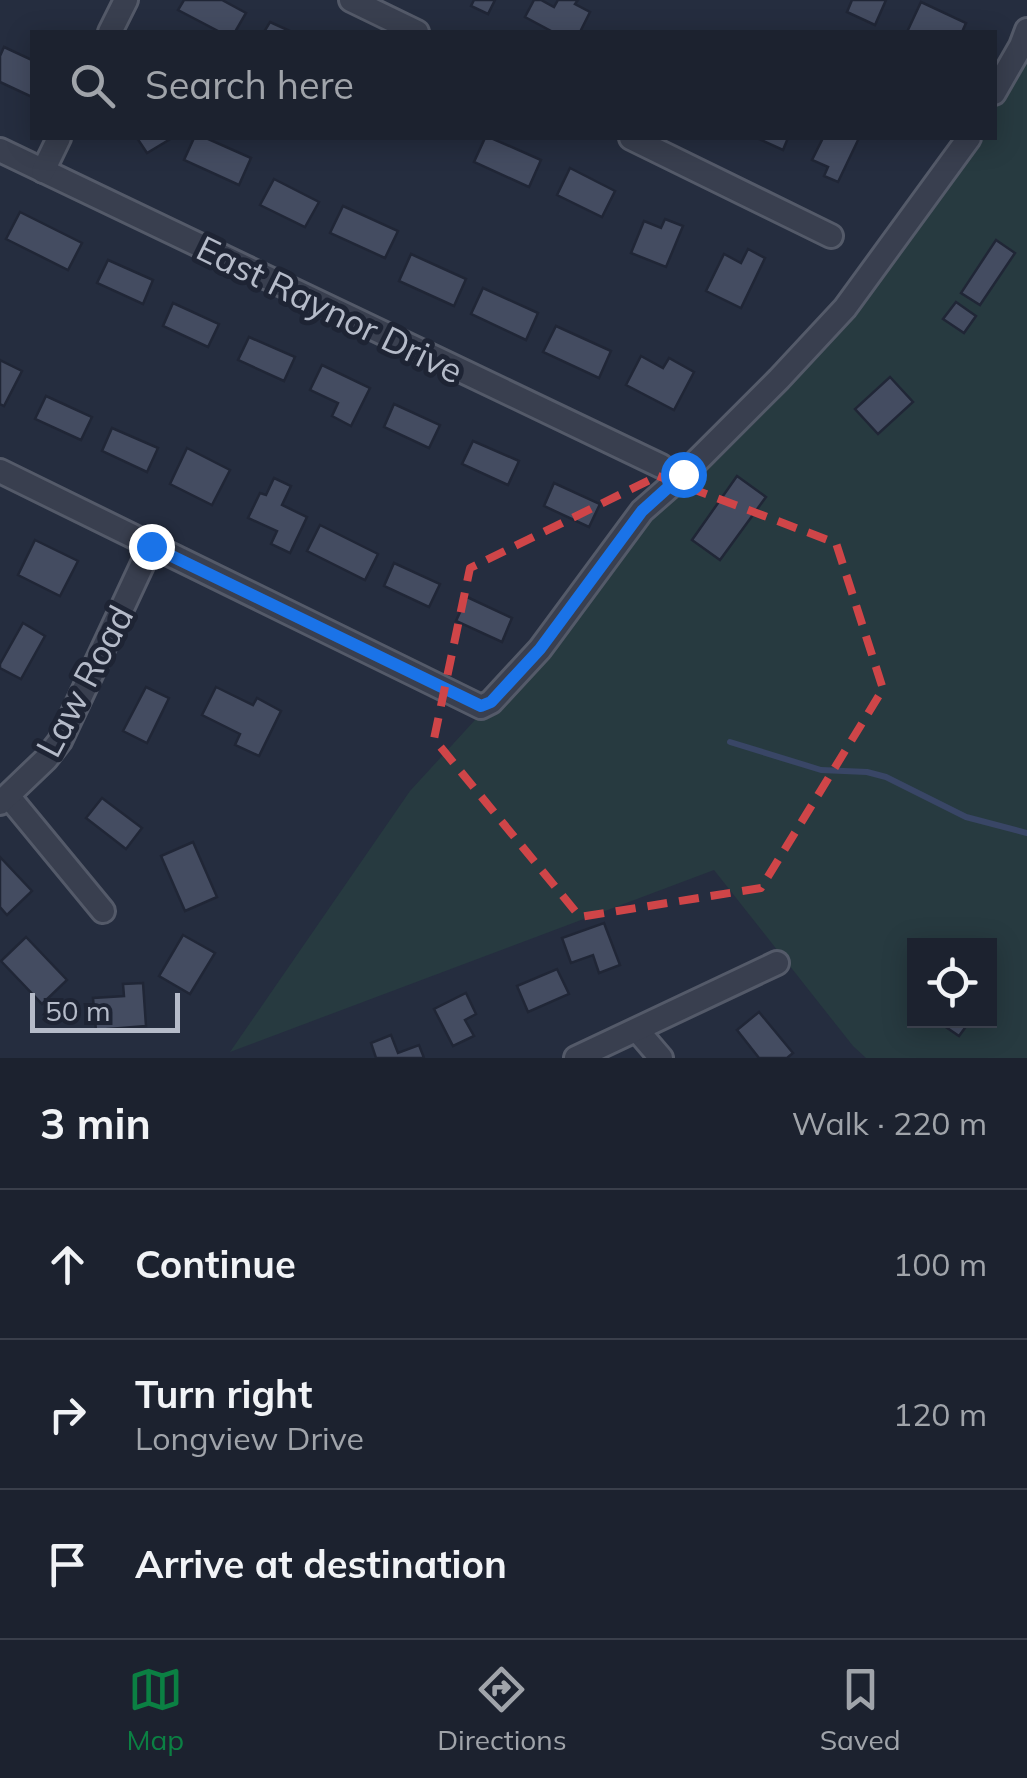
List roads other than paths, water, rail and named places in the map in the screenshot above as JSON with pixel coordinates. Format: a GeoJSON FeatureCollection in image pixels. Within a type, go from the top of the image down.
{"type":"FeatureCollection","features":[{"type":"Feature","properties":{"kind":"street"},"geometry":{"type":"LineString","coordinates":[[111,30],[126,0]]}},
{"type":"Feature","properties":{"kind":"street"},"geometry":{"type":"LineString","coordinates":[[351,0],[413,30]]}},
{"type":"Feature","properties":{"kind":"street"},"geometry":{"type":"LineString","coordinates":[[997,87],[1027,30]]}},
{"type":"Feature","properties":{"kind":"street"},"geometry":{"type":"LineString","coordinates":[[42,171],[58,140]]}},
{"type":"Feature","properties":{"kind":"street"},"geometry":{"type":"LineString","coordinates":[[635,140],[831,236]]}},
{"type":"Feature","properties":{"kind":"street"},"geometry":{"type":"LineString","coordinates":[[0,471],[481,706],[491,702],[540,649],[642,511],[780,380],[845,308],[968,140]]}},
{"type":"Feature","properties":{"kind":"street","name":"East Raynor Drive"},"geometry":{"type":"LineString","coordinates":[[0,150],[660,466]]}},
{"type":"Feature","properties":{"kind":"street","name":"Law Road"},"geometry":{"type":"LineString","coordinates":[[4,800],[60,741],[151,546]]}},
{"type":"Feature","properties":{"kind":"street"},"geometry":{"type":"LineString","coordinates":[[4,800],[104,911]]}},
{"type":"Feature","properties":{"kind":"street"},"geometry":{"type":"LineString","coordinates":[[576,1058],[778,963]]}},
{"type":"Feature","properties":{"kind":"street"},"geometry":{"type":"LineString","coordinates":[[637,1030],[661,1058]]}},
{"type":"Feature","properties":{"kind":"waterway"},"geometry":{"type":"LineString","coordinates":[[730,742],[821,770],[886,777],[966,817],[1027,833]]}}]}
